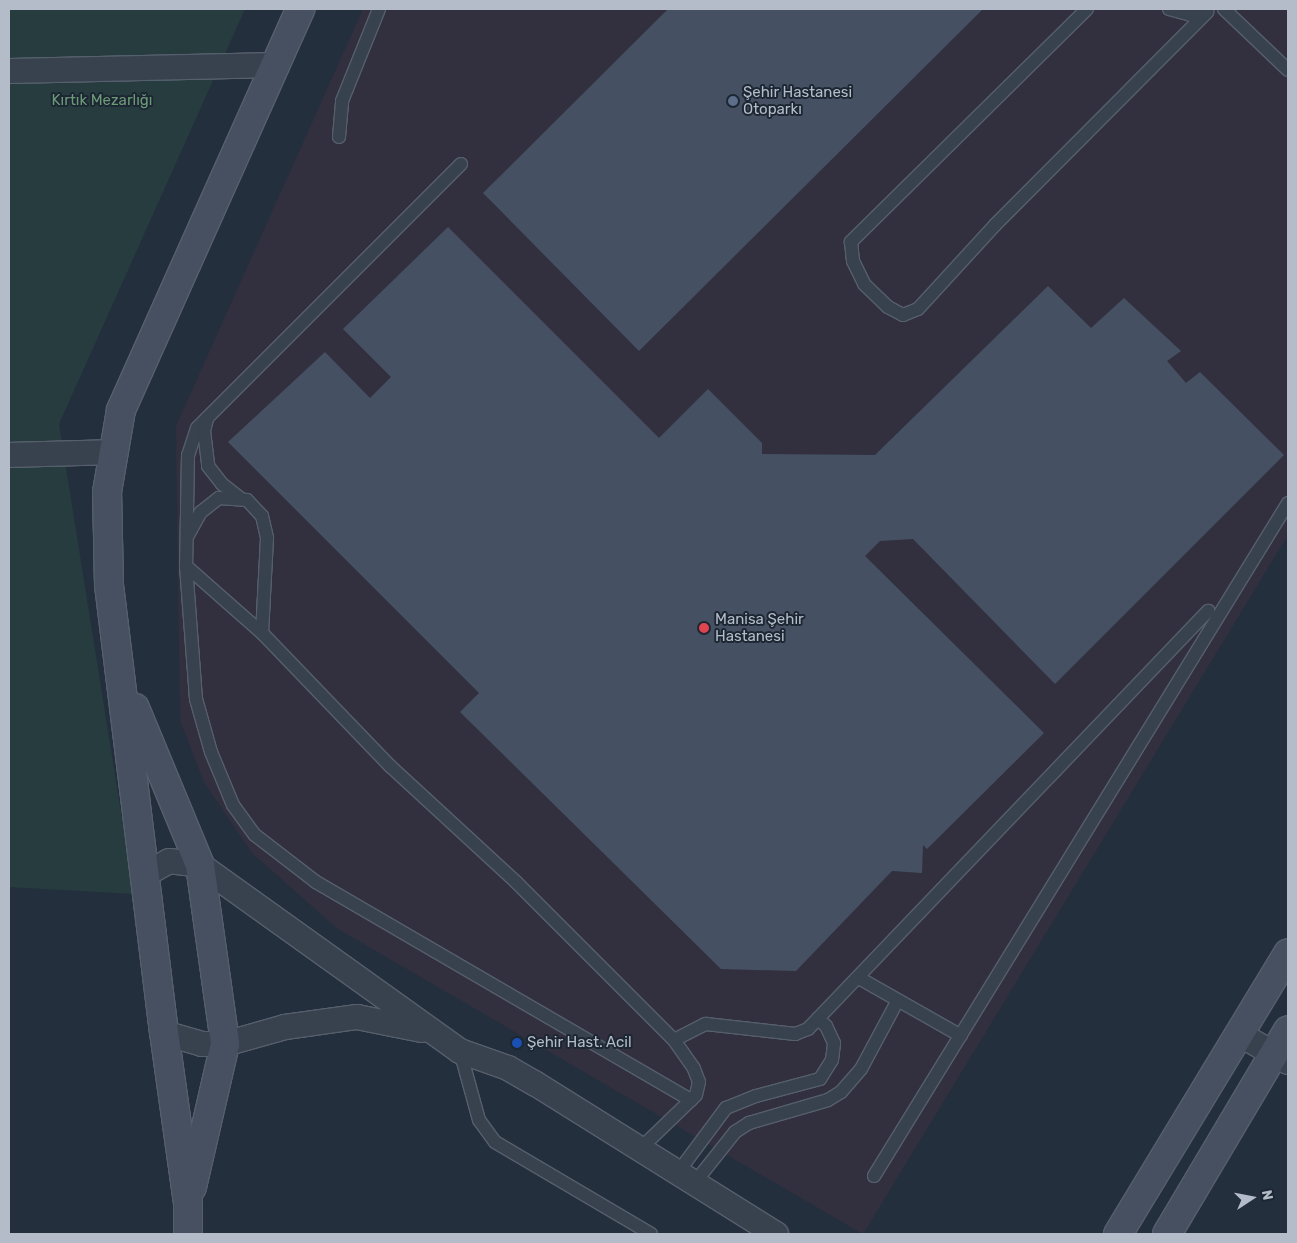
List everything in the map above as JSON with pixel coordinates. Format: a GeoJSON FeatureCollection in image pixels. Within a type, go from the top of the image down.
{"type":"FeatureCollection","features":[{"type":"Feature","properties":{"kind":"street"},"geometry":{"type":"LineString","coordinates":[[188,1234],[188,1203],[144,876],[124,680],[109,585],[107,492],[122,410],[300,9]]}},
{"type":"Feature","properties":{"kind":"street"},"geometry":{"type":"LineString","coordinates":[[9,71],[275,65]]}},
{"type":"Feature","properties":{"kind":"street"},"geometry":{"type":"LineString","coordinates":[[9,455],[114,452]]}},
{"type":"Feature","properties":{"kind":"street"},"geometry":{"type":"LineString","coordinates":[[124,680],[200,865],[224,1044],[188,1203]]}},
{"type":"Feature","properties":{"kind":"street"},"geometry":{"type":"LineString","coordinates":[[144,876],[169,861],[200,865],[429,1031],[460,1051],[522,1076],[687,1176],[776,1234]]}},
{"type":"Feature","properties":{"kind":"street"},"geometry":{"type":"LineString","coordinates":[[1118,1234],[1241,1035],[1288,953]]}},
{"type":"Feature","properties":{"kind":"street"},"geometry":{"type":"LineString","coordinates":[[164,1032],[202,1044],[224,1044],[293,1025],[357,1017],[429,1031]]}},
{"type":"Feature","properties":{"kind":"street"},"geometry":{"type":"LineString","coordinates":[[1167,1234],[1281,1058],[1288,1030]]}},
{"type":"Feature","properties":{"kind":"street"},"geometry":{"type":"LineString","coordinates":[[1241,1035],[1281,1058]]}},
{"type":"Feature","properties":{"kind":"lane"},"geometry":{"type":"LineString","coordinates":[[339,137],[342,101],[379,9]]}},
{"type":"Feature","properties":{"kind":"lane"},"geometry":{"type":"LineString","coordinates":[[1087,9],[852,242],[853,261],[864,284],[888,307],[903,315],[918,309],[1138,78],[1209,10]]}},
{"type":"Feature","properties":{"kind":"lane"},"geometry":{"type":"LineString","coordinates":[[1170,9],[1191,14],[1209,10]]}},
{"type":"Feature","properties":{"kind":"lane"},"geometry":{"type":"LineString","coordinates":[[1224,9],[1288,70]]}},
{"type":"Feature","properties":{"kind":"lane"},"geometry":{"type":"LineString","coordinates":[[461,164],[197,428],[188,455],[186,566],[196,700],[211,752],[232,805],[255,835],[316,882],[691,1100]]}},
{"type":"Feature","properties":{"kind":"lane"},"geometry":{"type":"LineString","coordinates":[[207,416],[204,431],[208,466],[222,484],[240,498]]}},
{"type":"Feature","properties":{"kind":"lane"},"geometry":{"type":"LineString","coordinates":[[187,538],[201,512],[219,498],[248,500],[262,516],[267,538],[262,633]]}},
{"type":"Feature","properties":{"kind":"lane"},"geometry":{"type":"LineString","coordinates":[[874,1176],[1288,504]]}},
{"type":"Feature","properties":{"kind":"lane"},"geometry":{"type":"LineString","coordinates":[[186,566],[262,633],[390,766],[516,882],[674,1040],[698,1082],[696,1095],[640,1149]]}},
{"type":"Feature","properties":{"kind":"lane"},"geometry":{"type":"LineString","coordinates":[[674,1040],[706,1024],[794,1034],[808,1029],[859,978],[1208,611]]}},
{"type":"Feature","properties":{"kind":"lane"},"geometry":{"type":"LineString","coordinates":[[859,978],[962,1036]]}},
{"type":"Feature","properties":{"kind":"lane"},"geometry":{"type":"LineString","coordinates":[[687,1176],[735,1132],[749,1123],[828,1100],[841,1092],[861,1069],[898,1000]]}},
{"type":"Feature","properties":{"kind":"lane"},"geometry":{"type":"LineString","coordinates":[[687,1176],[726,1108],[756,1096],[820,1079],[832,1060],[834,1043],[826,1026],[818,1019]]}},
{"type":"Feature","properties":{"kind":"lane"},"geometry":{"type":"LineString","coordinates":[[460,1051],[479,1120],[495,1142],[651,1234]]}},
{"type":"Feature","properties":{"kind":"shaded area","name":"Manisa Şehir Hastanesi"},"geometry":{"type":"Polygon","coordinates":[[[363,9],[1288,9],[1288,535],[863,1234],[338,929],[252,853],[204,782],[180,720],[176,426],[363,9]]]}},
{"type":"Feature","properties":{"kind":"green space","name":"Kırtık Mezarlığı"},"geometry":{"type":"Polygon","coordinates":[[[9,9],[245,9],[59,424],[134,894],[9,887],[9,9]]]}},
{"type":"Feature","properties":{"kind":"building","name":"Şehir Hastanesi Otoparkı"},"geometry":{"type":"Polygon","coordinates":[[[668,9],[983,9],[639,351],[483,193],[668,9]]]}},
{"type":"Feature","properties":{"kind":"building","name":"Manisa Şehir Hastanesi"},"geometry":{"type":"Polygon","coordinates":[[[448,227],[659,438],[708,389],[762,443],[762,454],[875,455],[1048,286],[1091,328],[1124,298],[1181,351],[1167,361],[1186,383],[1200,372],[1284,455],[1055,684],[913,539],[880,541],[865,556],[1044,733],[927,849],[923,845],[922,873],[892,871],[796,971],[721,969],[460,712],[479,693],[228,442],[325,352],[370,398],[391,377],[343,329],[448,227]]]}},
{"type":"Feature","properties":{"kind":"place","name":"Şehir Hastanesi Otoparkı"},"geometry":{"type":"Point","coordinates":[733,101]}},
{"type":"Feature","properties":{"kind":"place","name":"Manisa Şehir Hastanesi"},"geometry":{"type":"Point","coordinates":[704,628]}},
{"type":"Feature","properties":{"kind":"place","name":"Şehir Hast. Acil"},"geometry":{"type":"Point","coordinates":[517,1043]}}]}
